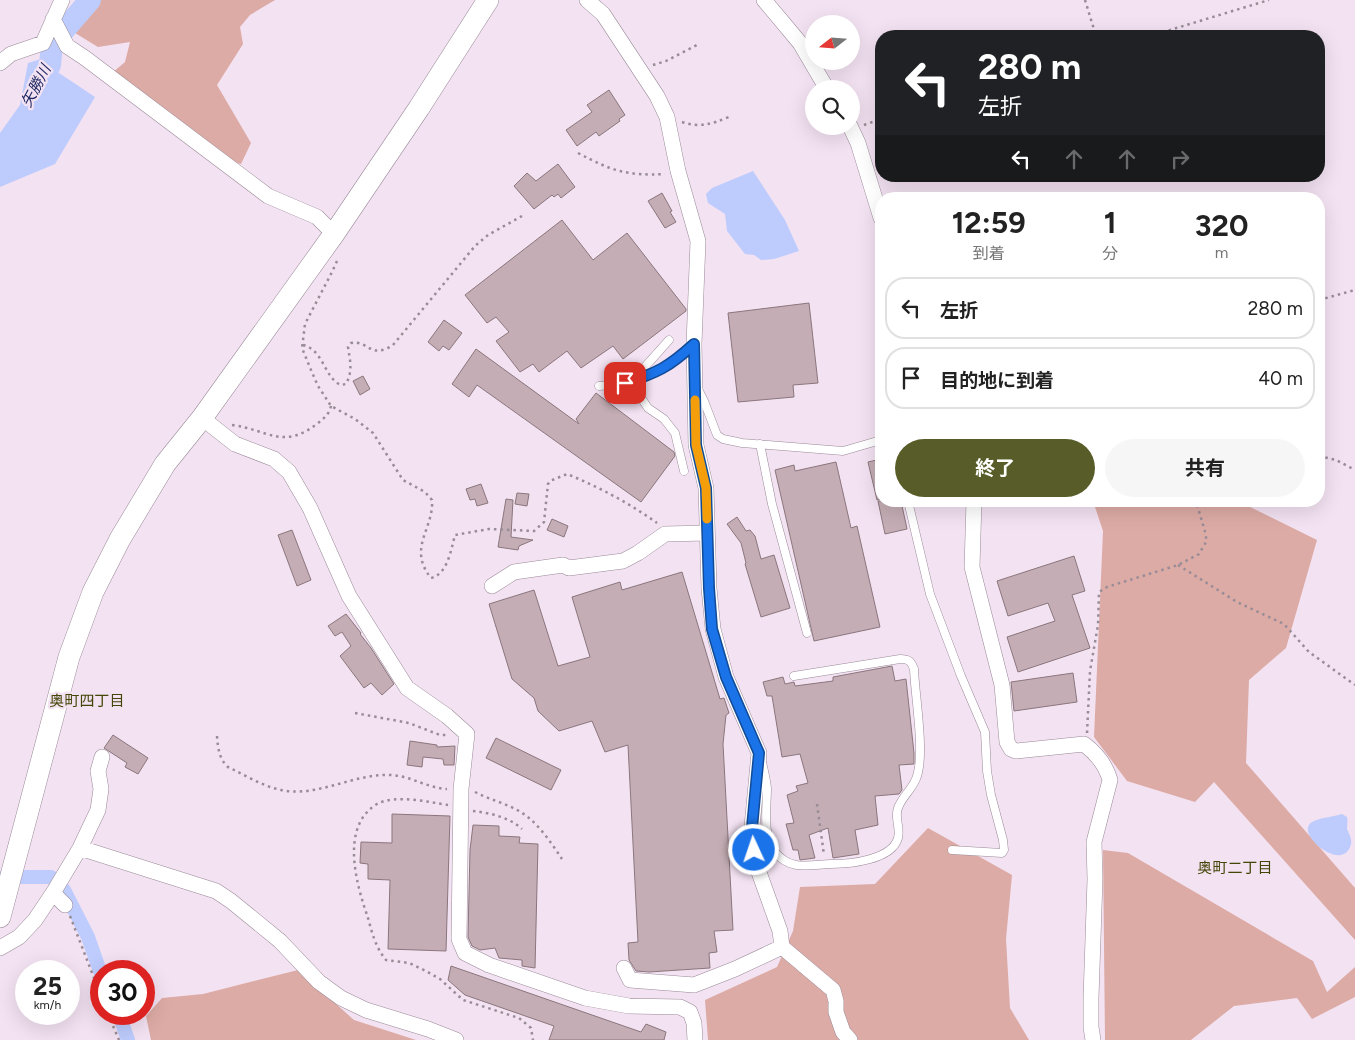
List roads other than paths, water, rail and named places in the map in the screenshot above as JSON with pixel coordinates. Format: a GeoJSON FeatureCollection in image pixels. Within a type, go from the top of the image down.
{"type":"FeatureCollection","features":[{"type":"Feature","properties":{"kind":"street"},"geometry":{"type":"LineString","coordinates":[[0,63],[11,54],[43,43],[62,0]]}},
{"type":"Feature","properties":{"kind":"street"},"geometry":{"type":"LineString","coordinates":[[0,917],[69,657],[94,592],[120,538],[164,464],[208,422],[419,108],[488,0]]}},
{"type":"Feature","properties":{"kind":"street"},"geometry":{"type":"LineString","coordinates":[[587,0],[603,14],[657,96],[666,116],[678,171],[698,241],[694,344],[696,445],[706,488],[712,629],[726,677],[759,753],[751,838],[756,864],[780,930],[782,947],[833,990],[836,1012],[843,1032],[850,1040]]}},
{"type":"Feature","properties":{"kind":"street"},"geometry":{"type":"LineString","coordinates":[[764,0],[800,43],[822,80]]}},
{"type":"Feature","properties":{"kind":"street"},"geometry":{"type":"LineString","coordinates":[[53,19],[66,46],[85,58],[268,196],[317,218],[334,234]]}},
{"type":"Feature","properties":{"kind":"street"},"geometry":{"type":"LineString","coordinates":[[854,135],[875,198]]}},
{"type":"Feature","properties":{"kind":"street"},"geometry":{"type":"LineString","coordinates":[[208,422],[236,444],[274,459],[289,472],[310,508],[348,596],[406,688],[446,716],[466,734],[461,786],[459,939],[465,954],[489,965],[585,998],[629,1006],[680,1007],[690,1012],[694,1023],[695,1040]]}},
{"type":"Feature","properties":{"kind":"street"},"geometry":{"type":"LineString","coordinates":[[974,507],[972,567],[1002,685],[1007,742],[1011,749],[1016,751],[1084,744],[1096,755],[1108,773],[1110,780],[1094,842],[1095,879],[1091,998],[1091,1027],[1094,1040]]}},
{"type":"Feature","properties":{"kind":"street"},"geometry":{"type":"LineString","coordinates":[[492,586],[514,572],[564,565],[569,568],[623,561],[665,534],[707,532]]}},
{"type":"Feature","properties":{"kind":"street"},"geometry":{"type":"LineString","coordinates":[[0,948],[19,937],[35,920],[80,848],[98,810],[101,789],[98,771],[102,757]]}},
{"type":"Feature","properties":{"kind":"street"},"geometry":{"type":"LineString","coordinates":[[80,848],[216,891],[280,941],[319,982],[340,998],[366,1010],[428,1029],[456,1040]]}},
{"type":"Feature","properties":{"kind":"street"},"geometry":{"type":"LineString","coordinates":[[53,893],[65,905]]}},
{"type":"Feature","properties":{"kind":"street"},"geometry":{"type":"LineString","coordinates":[[624,968],[630,980],[694,984],[735,969],[782,947]]}},
{"type":"Feature","properties":{"kind":"lane"},"geometry":{"type":"LineString","coordinates":[[625,383],[643,369],[669,340]]}},
{"type":"Feature","properties":{"kind":"lane"},"geometry":{"type":"LineString","coordinates":[[599,386],[625,383],[654,374],[676,361],[694,344]]}},
{"type":"Feature","properties":{"kind":"lane"},"geometry":{"type":"LineString","coordinates":[[625,383],[635,389],[648,408],[664,419],[676,432],[684,471]]}},
{"type":"Feature","properties":{"kind":"lane"},"geometry":{"type":"LineString","coordinates":[[694,383],[704,401],[717,435],[723,439],[842,451],[875,442]]}},
{"type":"Feature","properties":{"kind":"lane"},"geometry":{"type":"LineString","coordinates":[[760,444],[772,504],[807,634]]}},
{"type":"Feature","properties":{"kind":"lane"},"geometry":{"type":"LineString","coordinates":[[909,507],[930,594],[954,659],[985,732],[987,771],[1004,850],[1002,853],[952,850]]}},
{"type":"Feature","properties":{"kind":"lane"},"geometry":{"type":"LineString","coordinates":[[759,753],[766,780],[769,837],[774,851],[784,861],[797,866],[857,861],[884,854],[893,847],[898,838],[899,828],[896,814],[898,807],[914,784],[920,761],[914,669],[911,662],[907,659],[900,659],[794,676]]}},
{"type":"Feature","properties":{"kind":"water"},"geometry":{"type":"Polygon","coordinates":[[[44,58],[56,71],[95,97],[55,164],[0,187],[0,133],[20,105],[28,63],[44,58]]]}},
{"type":"Feature","properties":{"kind":"water"},"geometry":{"type":"Polygon","coordinates":[[[753,171],[785,220],[799,251],[774,259],[761,260],[754,255],[745,254],[727,231],[725,214],[708,203],[706,194],[712,188],[753,171]]]}},
{"type":"Feature","properties":{"kind":"water"},"geometry":{"type":"Polygon","coordinates":[[[1342,814],[1347,817],[1347,829],[1351,838],[1351,844],[1347,852],[1340,855],[1332,854],[1316,844],[1311,838],[1308,831],[1309,825],[1319,819],[1342,814]]]}},
{"type":"Feature","properties":{"kind":"waterway","name":"矢勝川"},"geometry":{"type":"LineString","coordinates":[[35,92],[50,65],[52,44],[90,0]]}},
{"type":"Feature","properties":{"kind":"waterway"},"geometry":{"type":"LineString","coordinates":[[4,877],[51,877],[64,890],[88,937],[96,960]]}},
{"type":"Feature","properties":{"kind":"waterway"},"geometry":{"type":"LineString","coordinates":[[123,1025],[128,1040]]}},
{"type":"Feature","properties":{"kind":"district","name":"奥町四丁目"},"geometry":{"type":"Point","coordinates":[87,701]}},
{"type":"Feature","properties":{"kind":"district","name":"奥町二丁目"},"geometry":{"type":"Point","coordinates":[1235,868]}}]}
